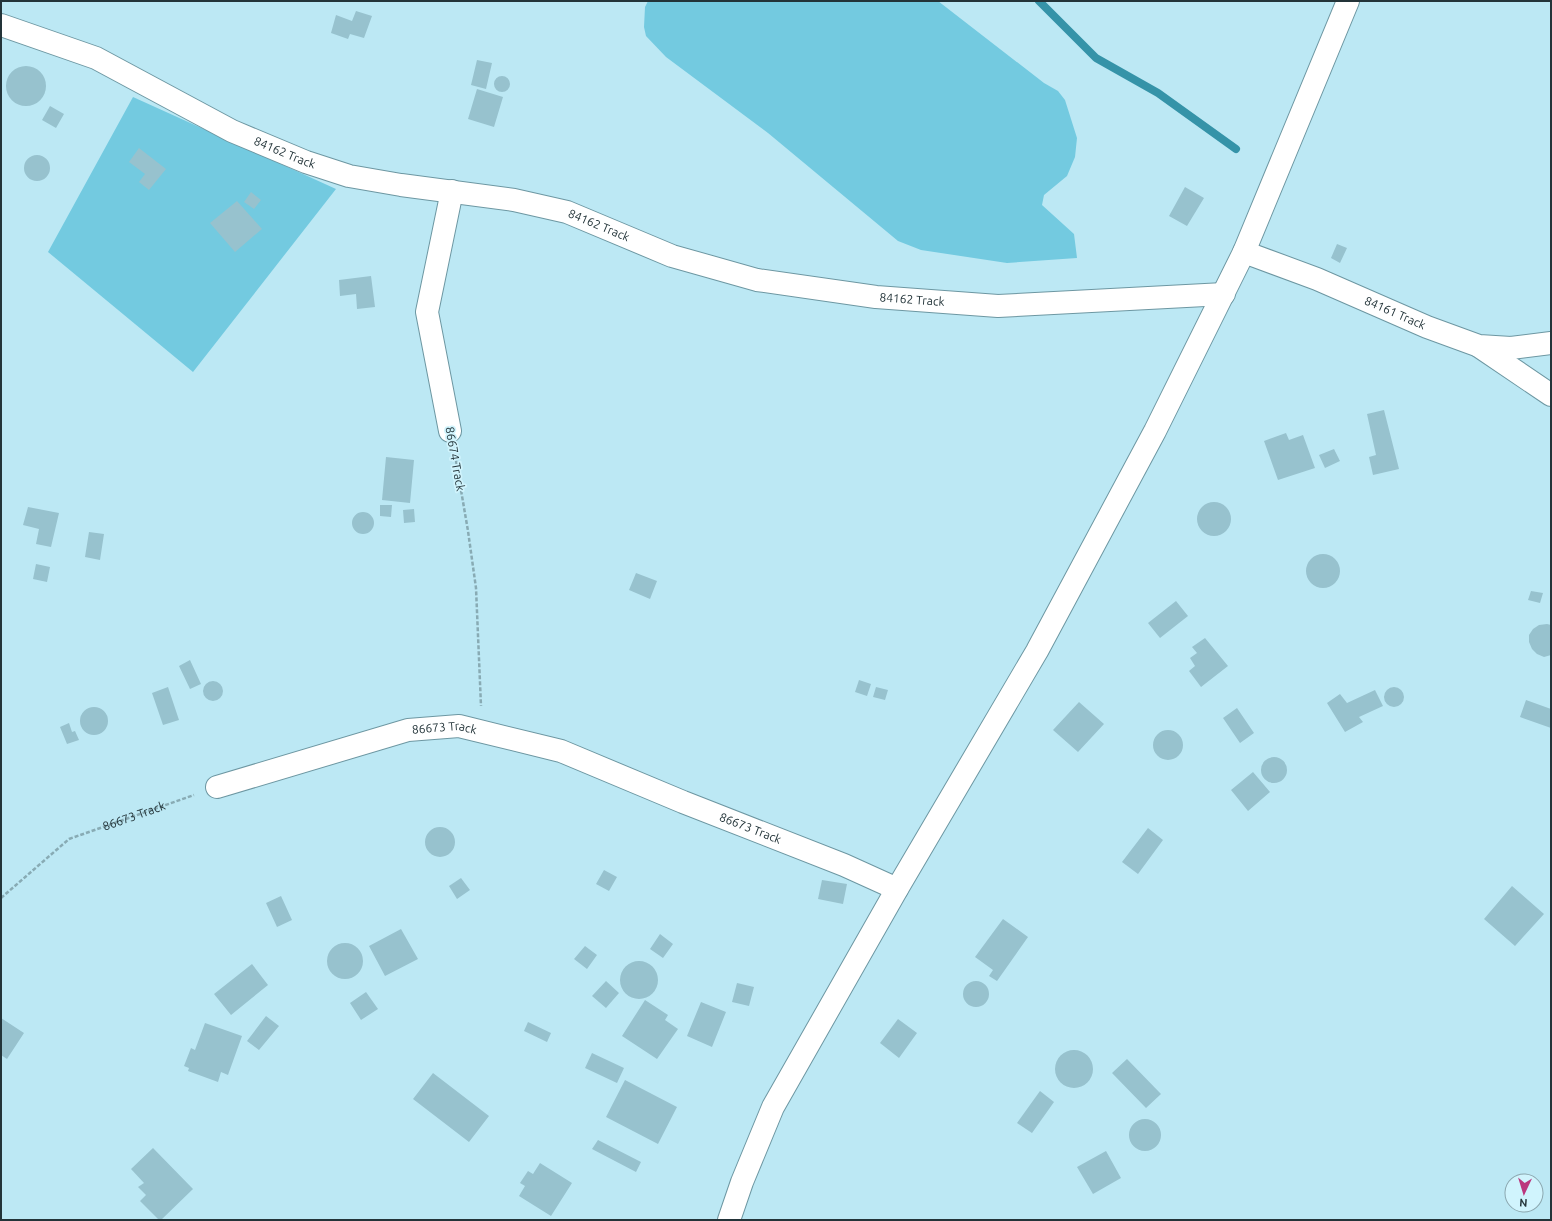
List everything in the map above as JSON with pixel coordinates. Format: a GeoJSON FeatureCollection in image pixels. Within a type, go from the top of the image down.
{"type":"FeatureCollection","features":[{"type":"Feature","properties":{"kind":"street"},"geometry":{"type":"LineString","coordinates":[[729,1220],[742,1182],[773,1107],[1037,651],[1155,431],[1244,252],[1348,1]]}},
{"type":"Feature","properties":{"kind":"street","name":"84162 Track"},"geometry":{"type":"LineString","coordinates":[[1,25],[96,58],[232,131],[306,162],[349,176],[401,185],[514,200],[567,212],[672,256],[757,280],[876,297],[998,306],[1224,294]]}},
{"type":"Feature","properties":{"kind":"street","name":"86674 Track"},"geometry":{"type":"LineString","coordinates":[[450,430],[427,312],[452,191]]}},
{"type":"Feature","properties":{"kind":"street","name":"84161 Track"},"geometry":{"type":"LineString","coordinates":[[1244,252],[1317,279],[1426,327],[1479,346],[1511,348],[1551,343]]}},
{"type":"Feature","properties":{"kind":"street"},"geometry":{"type":"LineString","coordinates":[[1479,346],[1551,395]]}},
{"type":"Feature","properties":{"kind":"street","name":"86673 Track"},"geometry":{"type":"LineString","coordinates":[[217,787],[408,730],[459,726],[561,751],[683,802],[844,865],[898,889]]}},
{"type":"Feature","properties":{"kind":"path","name":"86674 Track"},"geometry":{"type":"LineString","coordinates":[[450,430],[468,531],[476,588],[483,731]]}},
{"type":"Feature","properties":{"kind":"path","name":"86673 Track"},"geometry":{"type":"LineString","coordinates":[[1,898],[69,839],[217,787]]}},
{"type":"Feature","properties":{"kind":"shaded area"},"geometry":{"type":"Polygon","coordinates":[[[648,1],[938,1],[1044,83],[1058,91],[1065,100],[1077,138],[1075,157],[1067,176],[1044,195],[1042,205],[1074,234],[1077,258],[1007,263],[921,250],[898,241],[768,133],[666,57],[646,36],[644,27],[645,7],[648,1]]]}},
{"type":"Feature","properties":{"kind":"shaded area"},"geometry":{"type":"Polygon","coordinates":[[[133,97],[336,189],[193,372],[48,252],[133,97]]]}},
{"type":"Feature","properties":{"kind":"building"},"geometry":{"type":"Polygon","coordinates":[[[356,11],[372,16],[364,38],[350,34],[348,39],[331,33],[336,15],[352,21],[356,11]]]}},
{"type":"Feature","properties":{"kind":"building"},"geometry":{"type":"Polygon","coordinates":[[[477,60],[492,63],[486,89],[471,85],[477,60]]]}},
{"type":"Feature","properties":{"kind":"building"},"geometry":{"type":"Polygon","coordinates":[[[26,66],[40,72],[46,86],[40,100],[26,106],[12,100],[6,86],[12,72],[26,66]]]}},
{"type":"Feature","properties":{"kind":"building"},"geometry":{"type":"Polygon","coordinates":[[[499,76],[505,76],[510,81],[508,90],[505,92],[499,92],[494,87],[494,81],[499,76]]]}},
{"type":"Feature","properties":{"kind":"building"},"geometry":{"type":"Polygon","coordinates":[[[477,89],[503,97],[494,127],[468,119],[477,89]]]}},
{"type":"Feature","properties":{"kind":"building"},"geometry":{"type":"Polygon","coordinates":[[[50,106],[64,114],[56,128],[42,120],[50,106]]]}},
{"type":"Feature","properties":{"kind":"building"},"geometry":{"type":"Polygon","coordinates":[[[139,148],[166,169],[149,190],[139,182],[145,174],[129,162],[139,148]]]}},
{"type":"Feature","properties":{"kind":"building"},"geometry":{"type":"Polygon","coordinates":[[[37,155],[46,159],[50,168],[46,177],[37,181],[28,177],[24,168],[28,159],[37,155]]]}},
{"type":"Feature","properties":{"kind":"building"},"geometry":{"type":"Polygon","coordinates":[[[1185,187],[1204,198],[1187,226],[1169,216],[1185,187]]]}},
{"type":"Feature","properties":{"kind":"building"},"geometry":{"type":"Polygon","coordinates":[[[251,192],[261,200],[254,209],[244,202],[251,192]]]}},
{"type":"Feature","properties":{"kind":"building"},"geometry":{"type":"Polygon","coordinates":[[[237,201],[262,229],[235,252],[210,223],[237,201]]]}},
{"type":"Feature","properties":{"kind":"building"},"geometry":{"type":"Polygon","coordinates":[[[1337,244],[1347,248],[1340,263],[1331,258],[1337,244]]]}},
{"type":"Feature","properties":{"kind":"building"},"geometry":{"type":"Polygon","coordinates":[[[371,276],[375,307],[357,309],[356,294],[340,296],[339,280],[371,276]]]}},
{"type":"Feature","properties":{"kind":"building"},"geometry":{"type":"Polygon","coordinates":[[[1384,410],[1399,469],[1373,475],[1369,457],[1376,455],[1367,414],[1384,410]]]}},
{"type":"Feature","properties":{"kind":"building"},"geometry":{"type":"Polygon","coordinates":[[[1286,433],[1289,440],[1303,435],[1315,468],[1278,480],[1264,441],[1286,433]]]}},
{"type":"Feature","properties":{"kind":"building"},"geometry":{"type":"Polygon","coordinates":[[[1334,449],[1340,461],[1325,468],[1319,455],[1334,449]]]}},
{"type":"Feature","properties":{"kind":"building"},"geometry":{"type":"Polygon","coordinates":[[[386,457],[414,460],[410,503],[382,500],[386,457]]]}},
{"type":"Feature","properties":{"kind":"building"},"geometry":{"type":"Polygon","coordinates":[[[1214,502],[1226,507],[1231,519],[1226,531],[1214,536],[1202,531],[1197,519],[1202,507],[1214,502]]]}},
{"type":"Feature","properties":{"kind":"building"},"geometry":{"type":"Polygon","coordinates":[[[380,505],[392,505],[391,517],[380,516],[380,505]]]}},
{"type":"Feature","properties":{"kind":"building"},"geometry":{"type":"Polygon","coordinates":[[[28,507],[59,513],[51,547],[36,544],[39,529],[23,525],[28,507]]]}},
{"type":"Feature","properties":{"kind":"building"},"geometry":{"type":"Polygon","coordinates":[[[414,509],[415,522],[404,523],[403,510],[414,509]]]}},
{"type":"Feature","properties":{"kind":"building"},"geometry":{"type":"Polygon","coordinates":[[[363,512],[371,515],[374,523],[371,531],[363,534],[355,531],[352,523],[355,515],[363,512]]]}},
{"type":"Feature","properties":{"kind":"building"},"geometry":{"type":"Polygon","coordinates":[[[89,532],[104,534],[100,560],[85,557],[89,532]]]}},
{"type":"Feature","properties":{"kind":"building"},"geometry":{"type":"Polygon","coordinates":[[[1326,554],[1335,559],[1339,564],[1339,578],[1335,583],[1330,587],[1320,588],[1316,587],[1307,578],[1306,568],[1307,564],[1316,555],[1326,554]]]}},
{"type":"Feature","properties":{"kind":"building"},"geometry":{"type":"Polygon","coordinates":[[[36,564],[50,567],[47,582],[33,579],[36,564]]]}},
{"type":"Feature","properties":{"kind":"building"},"geometry":{"type":"Polygon","coordinates":[[[636,573],[657,581],[650,599],[629,590],[636,573]]]}},
{"type":"Feature","properties":{"kind":"building"},"geometry":{"type":"Polygon","coordinates":[[[1531,591],[1543,593],[1540,603],[1528,600],[1531,591]]]}},
{"type":"Feature","properties":{"kind":"building"},"geometry":{"type":"Polygon","coordinates":[[[1176,601],[1188,616],[1160,638],[1148,623],[1176,601]]]}},
{"type":"Feature","properties":{"kind":"building"},"geometry":{"type":"Polygon","coordinates":[[[1539,625],[1551,625],[1551,655],[1544,657],[1537,654],[1532,649],[1529,642],[1529,635],[1533,629],[1539,625]]]}},
{"type":"Feature","properties":{"kind":"building"},"geometry":{"type":"Polygon","coordinates":[[[1205,638],[1228,666],[1201,687],[1189,671],[1195,666],[1190,658],[1197,653],[1192,647],[1205,638]]]}},
{"type":"Feature","properties":{"kind":"building"},"geometry":{"type":"Polygon","coordinates":[[[190,660],[201,684],[190,689],[179,666],[190,660]]]}},
{"type":"Feature","properties":{"kind":"building"},"geometry":{"type":"Polygon","coordinates":[[[859,680],[871,684],[867,696],[855,692],[859,680]]]}},
{"type":"Feature","properties":{"kind":"building"},"geometry":{"type":"Polygon","coordinates":[[[213,681],[220,684],[223,691],[220,698],[213,701],[206,698],[203,691],[206,684],[213,681]]]}},
{"type":"Feature","properties":{"kind":"building"},"geometry":{"type":"Polygon","coordinates":[[[168,687],[179,720],[163,725],[152,693],[168,687]]]}},
{"type":"Feature","properties":{"kind":"building"},"geometry":{"type":"Polygon","coordinates":[[[876,687],[888,690],[885,700],[873,697],[876,687]]]}},
{"type":"Feature","properties":{"kind":"building"},"geometry":{"type":"Polygon","coordinates":[[[1390,687],[1398,687],[1404,693],[1404,701],[1398,707],[1390,707],[1384,701],[1384,693],[1390,687]]]}},
{"type":"Feature","properties":{"kind":"building"},"geometry":{"type":"Polygon","coordinates":[[[1375,690],[1383,706],[1359,717],[1363,722],[1345,732],[1327,703],[1340,694],[1347,703],[1375,690]]]}},
{"type":"Feature","properties":{"kind":"building"},"geometry":{"type":"Polygon","coordinates":[[[1526,700],[1551,709],[1551,728],[1520,717],[1526,700]]]}},
{"type":"Feature","properties":{"kind":"building"},"geometry":{"type":"Polygon","coordinates":[[[1079,702],[1104,724],[1078,752],[1053,730],[1079,702]]]}},
{"type":"Feature","properties":{"kind":"building"},"geometry":{"type":"Polygon","coordinates":[[[94,707],[104,711],[108,721],[104,731],[94,735],[84,731],[80,721],[84,711],[94,707]]]}},
{"type":"Feature","properties":{"kind":"building"},"geometry":{"type":"Polygon","coordinates":[[[1237,708],[1254,733],[1240,743],[1223,718],[1237,708]]]}},
{"type":"Feature","properties":{"kind":"building"},"geometry":{"type":"Polygon","coordinates":[[[69,723],[72,732],[75,731],[79,740],[67,744],[60,727],[69,723]]]}},
{"type":"Feature","properties":{"kind":"building"},"geometry":{"type":"Polygon","coordinates":[[[1168,730],[1174,731],[1182,739],[1182,751],[1174,759],[1168,760],[1162,759],[1154,751],[1153,745],[1154,739],[1162,731],[1168,730]]]}},
{"type":"Feature","properties":{"kind":"building"},"geometry":{"type":"Polygon","coordinates":[[[1274,757],[1283,761],[1287,770],[1283,779],[1274,783],[1265,779],[1261,770],[1265,761],[1274,757]]]}},
{"type":"Feature","properties":{"kind":"building"},"geometry":{"type":"Polygon","coordinates":[[[1253,772],[1270,792],[1248,811],[1231,790],[1253,772]]]}},
{"type":"Feature","properties":{"kind":"building"},"geometry":{"type":"Polygon","coordinates":[[[440,827],[451,831],[455,842],[451,853],[440,857],[429,853],[425,842],[429,831],[440,827]]]}},
{"type":"Feature","properties":{"kind":"building"},"geometry":{"type":"Polygon","coordinates":[[[1148,828],[1163,840],[1138,874],[1122,862],[1148,828]]]}},
{"type":"Feature","properties":{"kind":"building"},"geometry":{"type":"Polygon","coordinates":[[[604,870],[617,877],[609,891],[596,884],[604,870]]]}},
{"type":"Feature","properties":{"kind":"building"},"geometry":{"type":"Polygon","coordinates":[[[461,878],[470,890],[457,899],[449,886],[461,878]]]}},
{"type":"Feature","properties":{"kind":"building"},"geometry":{"type":"Polygon","coordinates":[[[822,880],[847,884],[843,904],[818,899],[822,880]]]}},
{"type":"Feature","properties":{"kind":"building"},"geometry":{"type":"Polygon","coordinates":[[[1512,886],[1544,914],[1515,946],[1484,919],[1512,886]]]}},
{"type":"Feature","properties":{"kind":"building"},"geometry":{"type":"Polygon","coordinates":[[[281,896],[292,920],[277,927],[266,903],[281,896]]]}},
{"type":"Feature","properties":{"kind":"building"},"geometry":{"type":"Polygon","coordinates":[[[1003,919],[1028,937],[997,981],[989,976],[993,970],[975,957],[1003,919]]]}},
{"type":"Feature","properties":{"kind":"building"},"geometry":{"type":"Polygon","coordinates":[[[401,929],[418,959],[385,976],[369,946],[401,929]]]}},
{"type":"Feature","properties":{"kind":"building"},"geometry":{"type":"Polygon","coordinates":[[[660,934],[673,944],[663,958],[650,949],[660,934]]]}},
{"type":"Feature","properties":{"kind":"building"},"geometry":{"type":"Polygon","coordinates":[[[349,943],[358,948],[362,954],[362,968],[358,974],[349,979],[341,979],[332,974],[328,968],[327,957],[332,948],[338,944],[349,943]]]}},
{"type":"Feature","properties":{"kind":"building"},"geometry":{"type":"Polygon","coordinates":[[[585,946],[597,955],[587,969],[574,959],[585,946]]]}},
{"type":"Feature","properties":{"kind":"building"},"geometry":{"type":"Polygon","coordinates":[[[635,961],[643,961],[653,966],[657,973],[657,987],[653,994],[643,999],[635,999],[625,994],[623,991],[620,984],[620,976],[625,966],[628,964],[635,961]]]}},
{"type":"Feature","properties":{"kind":"building"},"geometry":{"type":"Polygon","coordinates":[[[252,964],[268,985],[231,1015],[214,994],[252,964]]]}},
{"type":"Feature","properties":{"kind":"building"},"geometry":{"type":"Polygon","coordinates":[[[606,981],[619,993],[606,1008],[592,996],[606,981]]]}},
{"type":"Feature","properties":{"kind":"building"},"geometry":{"type":"Polygon","coordinates":[[[976,981],[985,985],[989,994],[985,1003],[976,1007],[967,1003],[963,994],[967,985],[976,981]]]}},
{"type":"Feature","properties":{"kind":"building"},"geometry":{"type":"Polygon","coordinates":[[[737,983],[754,987],[749,1006],[732,1002],[737,983]]]}},
{"type":"Feature","properties":{"kind":"building"},"geometry":{"type":"Polygon","coordinates":[[[366,992],[378,1009],[361,1020],[350,1003],[366,992]]]}},
{"type":"Feature","properties":{"kind":"building"},"geometry":{"type":"Polygon","coordinates":[[[645,1000],[668,1015],[665,1020],[678,1029],[657,1059],[622,1036],[645,1000]]]}},
{"type":"Feature","properties":{"kind":"building"},"geometry":{"type":"Polygon","coordinates":[[[701,1002],[726,1012],[712,1047],[687,1036],[701,1002]]]}},
{"type":"Feature","properties":{"kind":"building"},"geometry":{"type":"Polygon","coordinates":[[[266,1016],[279,1026],[259,1050],[247,1041],[266,1016]]]}},
{"type":"Feature","properties":{"kind":"building"},"geometry":{"type":"Polygon","coordinates":[[[1,1018],[24,1033],[7,1059],[1,1055],[1,1018]]]}},
{"type":"Feature","properties":{"kind":"building"},"geometry":{"type":"Polygon","coordinates":[[[898,1019],[917,1033],[899,1058],[880,1043],[898,1019]]]}},
{"type":"Feature","properties":{"kind":"building"},"geometry":{"type":"Polygon","coordinates":[[[528,1022],[551,1033],[547,1042],[524,1031],[528,1022]]]}},
{"type":"Feature","properties":{"kind":"building"},"geometry":{"type":"Polygon","coordinates":[[[205,1023],[242,1036],[228,1075],[221,1072],[218,1082],[188,1071],[189,1068],[184,1066],[191,1048],[195,1050],[205,1023]]]}},
{"type":"Feature","properties":{"kind":"building"},"geometry":{"type":"Polygon","coordinates":[[[1070,1050],[1078,1050],[1088,1055],[1092,1062],[1092,1076],[1088,1083],[1078,1088],[1070,1088],[1060,1083],[1058,1080],[1055,1073],[1055,1065],[1060,1055],[1063,1053],[1070,1050]]]}},
{"type":"Feature","properties":{"kind":"building"},"geometry":{"type":"Polygon","coordinates":[[[592,1053],[624,1068],[617,1083],[585,1068],[592,1053]]]}},
{"type":"Feature","properties":{"kind":"building"},"geometry":{"type":"Polygon","coordinates":[[[1127,1059],[1161,1094],[1146,1108],[1112,1073],[1127,1059]]]}},
{"type":"Feature","properties":{"kind":"building"},"geometry":{"type":"Polygon","coordinates":[[[433,1073],[489,1116],[469,1142],[413,1099],[433,1073]]]}},
{"type":"Feature","properties":{"kind":"building"},"geometry":{"type":"Polygon","coordinates":[[[625,1080],[677,1107],[658,1144],[606,1117],[625,1080]]]}},
{"type":"Feature","properties":{"kind":"building"},"geometry":{"type":"Polygon","coordinates":[[[1040,1091],[1054,1102],[1032,1133],[1017,1123],[1040,1091]]]}},
{"type":"Feature","properties":{"kind":"building"},"geometry":{"type":"Polygon","coordinates":[[[1142,1119],[1148,1119],[1157,1123],[1161,1135],[1157,1147],[1148,1151],[1142,1151],[1133,1147],[1129,1138],[1129,1132],[1133,1123],[1142,1119]]]}},
{"type":"Feature","properties":{"kind":"building"},"geometry":{"type":"Polygon","coordinates":[[[598,1140],[641,1162],[636,1172],[592,1149],[598,1140]]]}},
{"type":"Feature","properties":{"kind":"building"},"geometry":{"type":"Polygon","coordinates":[[[153,1148],[193,1189],[161,1220],[159,1220],[140,1201],[146,1195],[138,1187],[144,1183],[131,1169],[153,1148]]]}},
{"type":"Feature","properties":{"kind":"building"},"geometry":{"type":"Polygon","coordinates":[[[1106,1151],[1121,1178],[1093,1194],[1077,1167],[1106,1151]]]}},
{"type":"Feature","properties":{"kind":"building"},"geometry":{"type":"Polygon","coordinates":[[[540,1163],[572,1183],[551,1216],[519,1196],[525,1186],[520,1183],[528,1171],[533,1174],[540,1163]]]}},
{"type":"Feature","properties":{"kind":"waterway"},"geometry":{"type":"LineString","coordinates":[[1039,1],[1096,58],[1158,93],[1236,149]]}}]}
